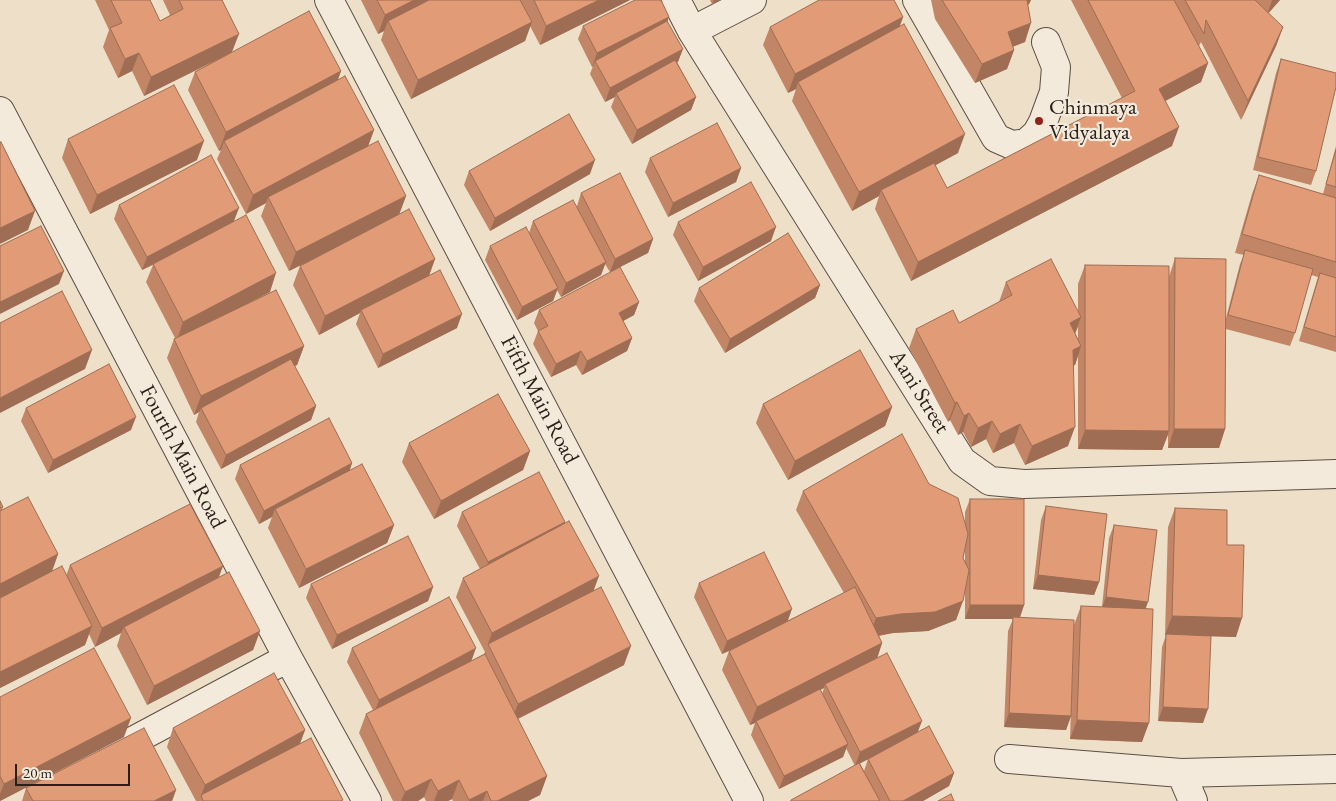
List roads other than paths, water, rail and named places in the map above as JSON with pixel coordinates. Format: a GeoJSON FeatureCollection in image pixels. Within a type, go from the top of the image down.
{"type":"FeatureCollection","features":[{"type":"Feature","properties":{"kind":"street","name":"Fifth Main Road"},"geometry":{"type":"LineString","coordinates":[[330,0],[749,801]]}},
{"type":"Feature","properties":{"kind":"street","name":"Aani Street"},"geometry":{"type":"LineString","coordinates":[[676,0],[692,31],[962,461],[990,481],[1024,484],[1336,474]]}},
{"type":"Feature","properties":{"kind":"street"},"geometry":{"type":"LineString","coordinates":[[692,31],[752,0]]}},
{"type":"Feature","properties":{"kind":"street"},"geometry":{"type":"LineString","coordinates":[[917,0],[996,138],[1012,145],[1026,143],[1037,133],[1054,92],[1056,67],[1046,42]]}},
{"type":"Feature","properties":{"kind":"street","name":"Fourth Main Road"},"geometry":{"type":"LineString","coordinates":[[0,111],[288,658],[367,801]]}},
{"type":"Feature","properties":{"kind":"street"},"geometry":{"type":"LineString","coordinates":[[90,764],[288,658]]}},
{"type":"Feature","properties":{"kind":"street"},"geometry":{"type":"LineString","coordinates":[[1009,759],[1181,773],[1336,769]]}},
{"type":"Feature","properties":{"kind":"street"},"geometry":{"type":"LineString","coordinates":[[1181,773],[1193,801]]}},
{"type":"Feature","properties":{"kind":"place","name":"Chinmaya Vidyalaya"},"geometry":{"type":"Point","coordinates":[1039,121]}}]}
